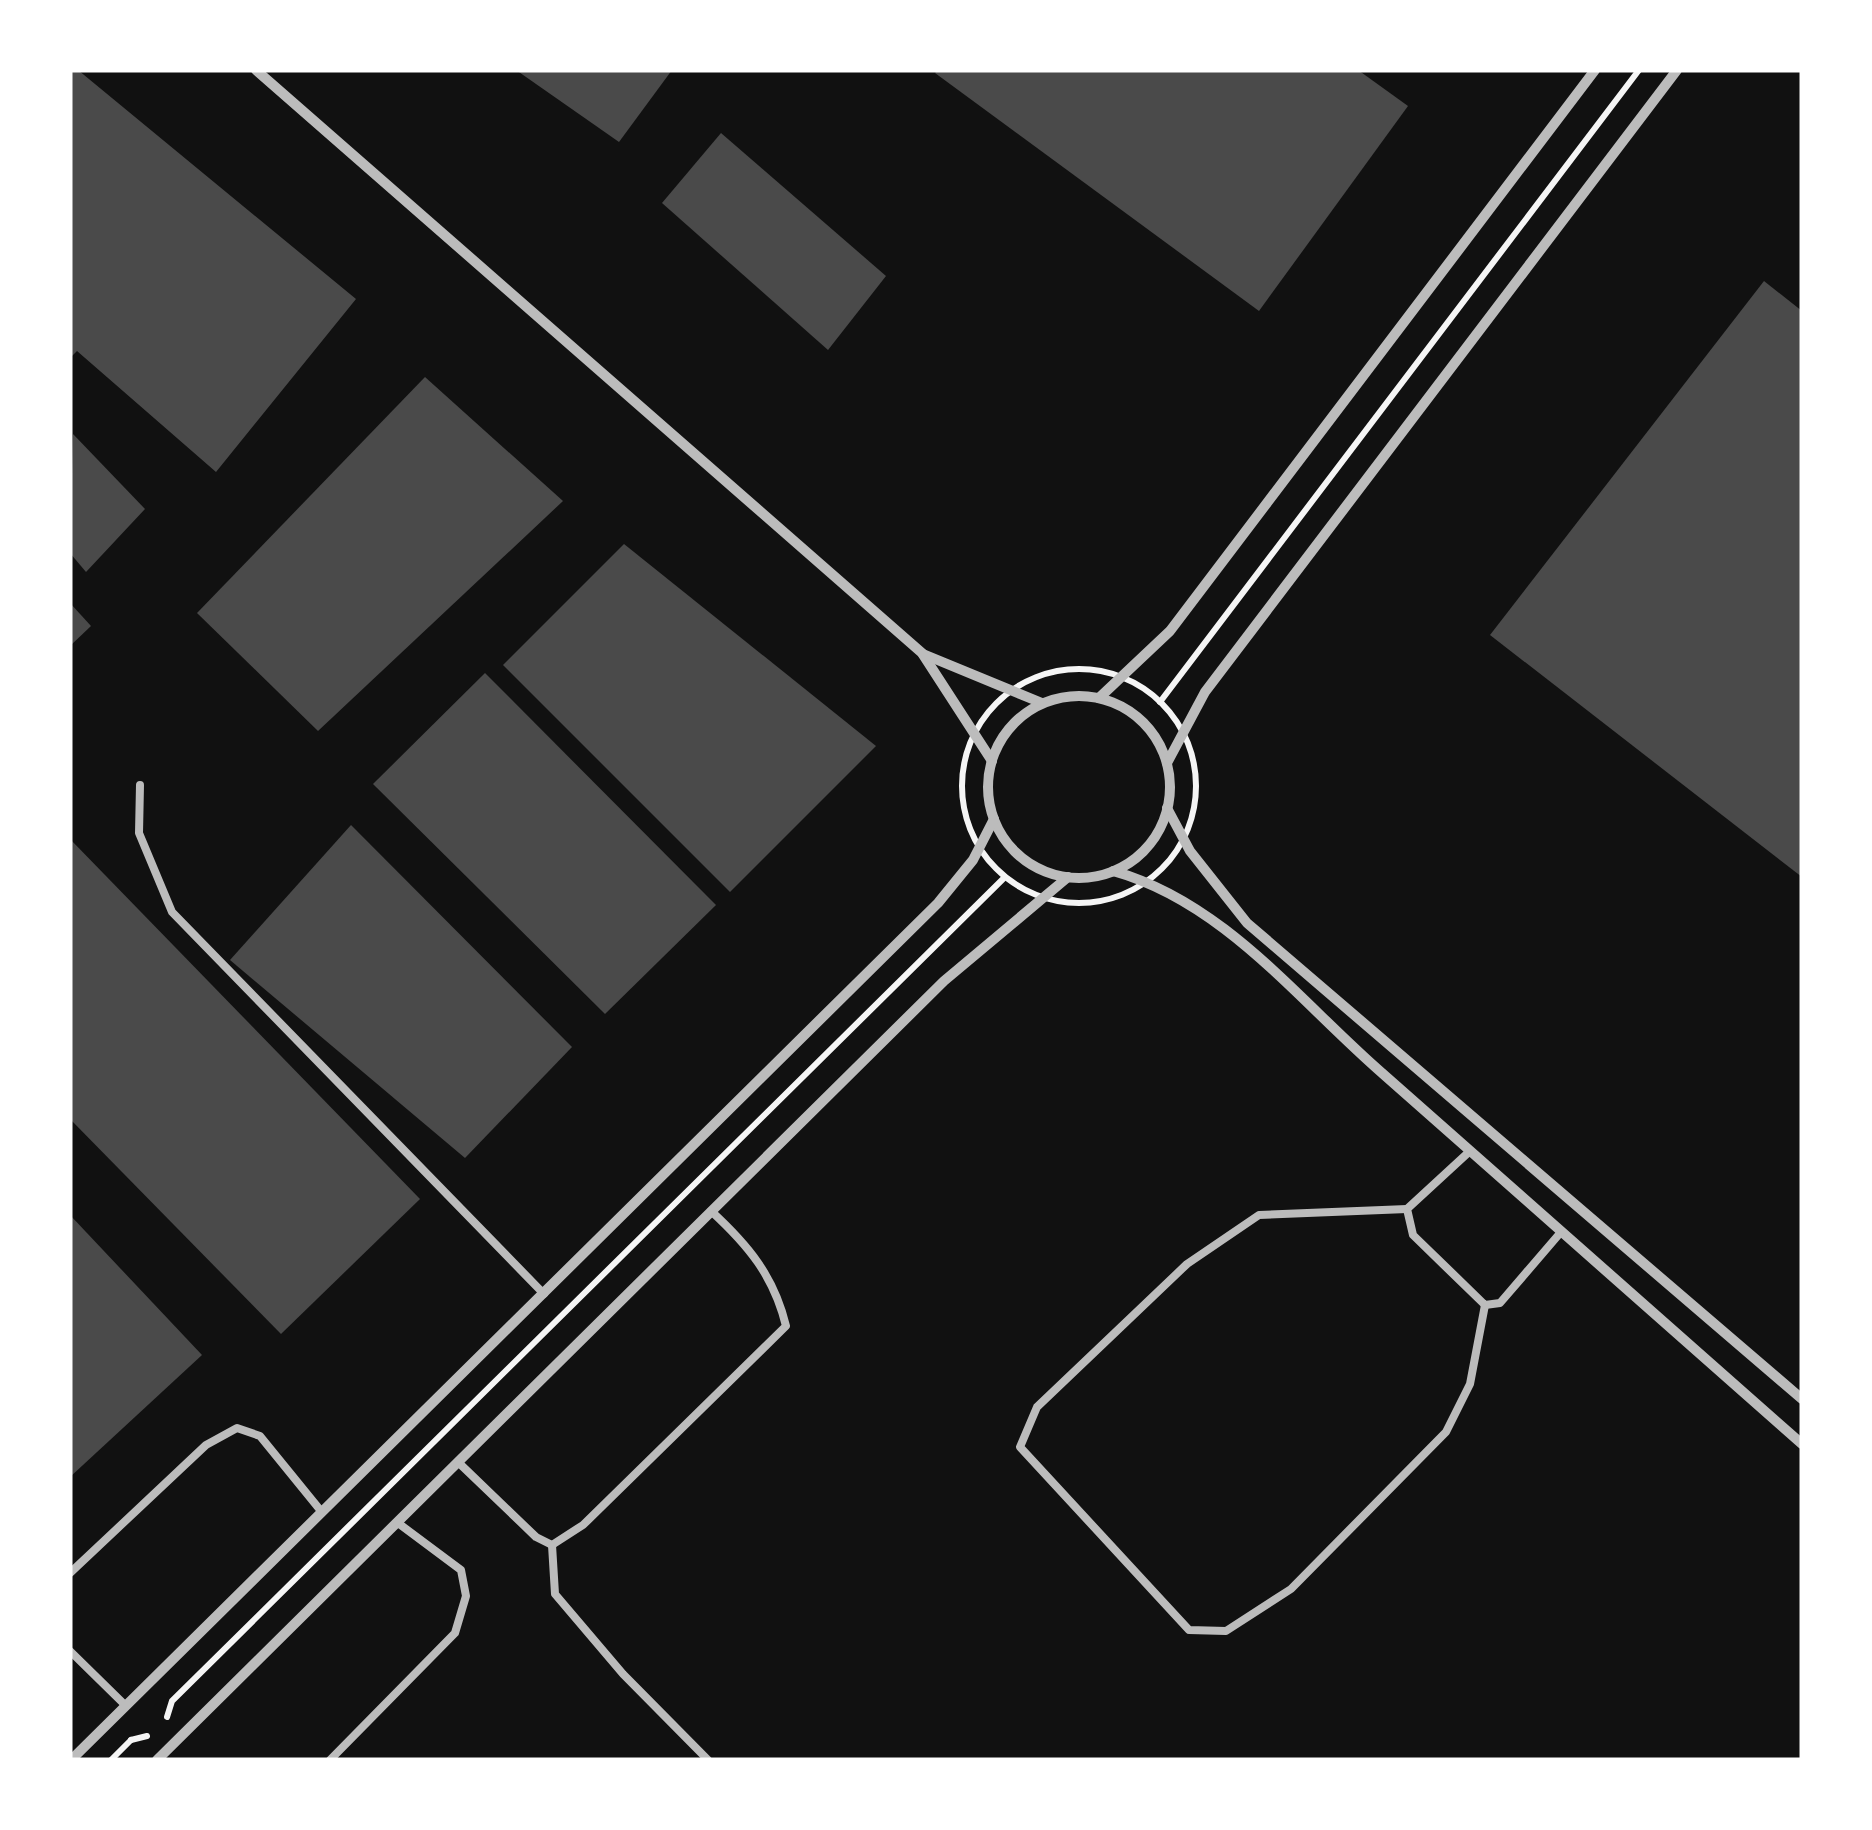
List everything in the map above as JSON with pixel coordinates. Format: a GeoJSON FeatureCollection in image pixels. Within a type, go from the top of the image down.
{"type":"FeatureCollection","features":[{"type":"Feature","properties":{"kind":"street"},"geometry":{"type":"LineString","coordinates":[[256,70],[922,653],[992,761]]}},
{"type":"Feature","properties":{"kind":"street"},"geometry":{"type":"LineString","coordinates":[[1099,698],[1170,630],[1595,70]]}},
{"type":"Feature","properties":{"kind":"street"},"geometry":{"type":"LineString","coordinates":[[1677,70],[1204,692],[1167,763],[1168,808],[1212,884],[1246,923],[1574,1199],[1802,1398]]}},
{"type":"Feature","properties":{"kind":"street"},"geometry":{"type":"LineString","coordinates":[[922,653],[1042,703]]}},
{"type":"Feature","properties":{"kind":"street"},"geometry":{"type":"LineString","coordinates":[[1167,763],[1142,720],[1099,698],[1080,695],[1042,703],[1010,726],[992,761],[989,800],[994,819],[1003,836],[1031,864],[1068,877],[1113,871],[1147,881],[1179,896],[1241,942],[1560,1232],[1802,1444]]}},
{"type":"Feature","properties":{"kind":"street"},"geometry":{"type":"LineString","coordinates":[[1113,871],[1148,846],[1168,808]]}},
{"type":"Feature","properties":{"kind":"street"},"geometry":{"type":"LineString","coordinates":[[71,1760],[938,903],[980,848],[994,819]]}},
{"type":"Feature","properties":{"kind":"street"},"geometry":{"type":"LineString","coordinates":[[157,1760],[944,981],[1068,877]]}},
{"type":"Feature","properties":{"kind":"lane"},"geometry":{"type":"LineString","coordinates":[[140,786],[138,833],[172,912],[544,1294]]}},
{"type":"Feature","properties":{"kind":"lane"},"geometry":{"type":"LineString","coordinates":[[1470,1151],[1407,1210],[1258,1215],[1187,1264],[1037,1406],[1020,1447],[1189,1630],[1226,1631],[1291,1589],[1446,1432],[1470,1384],[1485,1305]]}},
{"type":"Feature","properties":{"kind":"lane"},"geometry":{"type":"LineString","coordinates":[[1407,1210],[1412,1235],[1485,1305]]}},
{"type":"Feature","properties":{"kind":"lane"},"geometry":{"type":"LineString","coordinates":[[552,1545],[583,1525],[786,1326],[778,1291],[749,1246],[711,1211]]}},
{"type":"Feature","properties":{"kind":"lane"},"geometry":{"type":"LineString","coordinates":[[1485,1305],[1500,1303],[1560,1232]]}},
{"type":"Feature","properties":{"kind":"lane"},"geometry":{"type":"LineString","coordinates":[[70,1573],[206,1445],[237,1428],[260,1436],[321,1511]]}},
{"type":"Feature","properties":{"kind":"lane"},"geometry":{"type":"LineString","coordinates":[[459,1464],[536,1537],[552,1545]]}},
{"type":"Feature","properties":{"kind":"lane"},"geometry":{"type":"LineString","coordinates":[[330,1760],[455,1633],[466,1596],[461,1570],[398,1523]]}},
{"type":"Feature","properties":{"kind":"lane"},"geometry":{"type":"LineString","coordinates":[[552,1545],[555,1594],[624,1674],[708,1760]]}},
{"type":"Feature","properties":{"kind":"lane"},"geometry":{"type":"LineString","coordinates":[[70,1651],[125,1705]]}},
{"type":"Feature","properties":{"kind":"path"},"geometry":{"type":"LineString","coordinates":[[1160,702],[1639,70]]}},
{"type":"Feature","properties":{"kind":"path"},"geometry":{"type":"LineString","coordinates":[[1078,668],[1123,677],[1160,702],[1182,730],[1195,773],[1191,818],[1183,838],[1147,881],[1107,900],[1085,903],[1040,897],[1005,877],[980,848],[963,801],[964,767],[974,734],[991,709],[1013,688],[1056,671],[1078,668]]}},
{"type":"Feature","properties":{"kind":"path"},"geometry":{"type":"LineString","coordinates":[[172,1700],[1005,877]]}},
{"type":"Feature","properties":{"kind":"path"},"geometry":{"type":"LineString","coordinates":[[111,1760],[131,1740]]}},
{"type":"Feature","properties":{"kind":"building"},"geometry":{"type":"Polygon","coordinates":[[[70,70],[78,70],[356,299],[216,472],[77,351],[70,358],[70,70]]]}},
{"type":"Feature","properties":{"kind":"building"},"geometry":{"type":"Polygon","coordinates":[[[516,70],[672,70],[619,142],[516,70]]]}},
{"type":"Feature","properties":{"kind":"building"},"geometry":{"type":"Polygon","coordinates":[[[1358,70],[1408,106],[1259,311],[935,73],[1358,70]]]}},
{"type":"Feature","properties":{"kind":"building"},"geometry":{"type":"Polygon","coordinates":[[[721,133],[886,276],[828,350],[662,203],[721,133]]]}},
{"type":"Feature","properties":{"kind":"building"},"geometry":{"type":"Polygon","coordinates":[[[1764,281],[1802,311],[1802,877],[1490,635],[1764,281]]]}},
{"type":"Feature","properties":{"kind":"building"},"geometry":{"type":"Polygon","coordinates":[[[425,377],[563,501],[318,731],[197,613],[425,377]]]}},
{"type":"Feature","properties":{"kind":"building"},"geometry":{"type":"Polygon","coordinates":[[[73,434],[145,509],[86,572],[70,553],[73,434]]]}},
{"type":"Feature","properties":{"kind":"building"},"geometry":{"type":"Polygon","coordinates":[[[624,544],[876,746],[730,892],[503,665],[624,544]]]}},
{"type":"Feature","properties":{"kind":"building"},"geometry":{"type":"Polygon","coordinates":[[[70,603],[91,626],[70,646],[70,603]]]}},
{"type":"Feature","properties":{"kind":"building"},"geometry":{"type":"Polygon","coordinates":[[[485,673],[716,905],[605,1014],[373,784],[485,673]]]}},
{"type":"Feature","properties":{"kind":"building"},"geometry":{"type":"Polygon","coordinates":[[[351,825],[572,1047],[465,1158],[230,960],[351,825]]]}},
{"type":"Feature","properties":{"kind":"building"},"geometry":{"type":"Polygon","coordinates":[[[70,839],[420,1199],[281,1334],[70,1119],[70,839]]]}},
{"type":"Feature","properties":{"kind":"building"},"geometry":{"type":"Polygon","coordinates":[[[70,1215],[202,1355],[70,1477],[70,1215]]]}}]}
